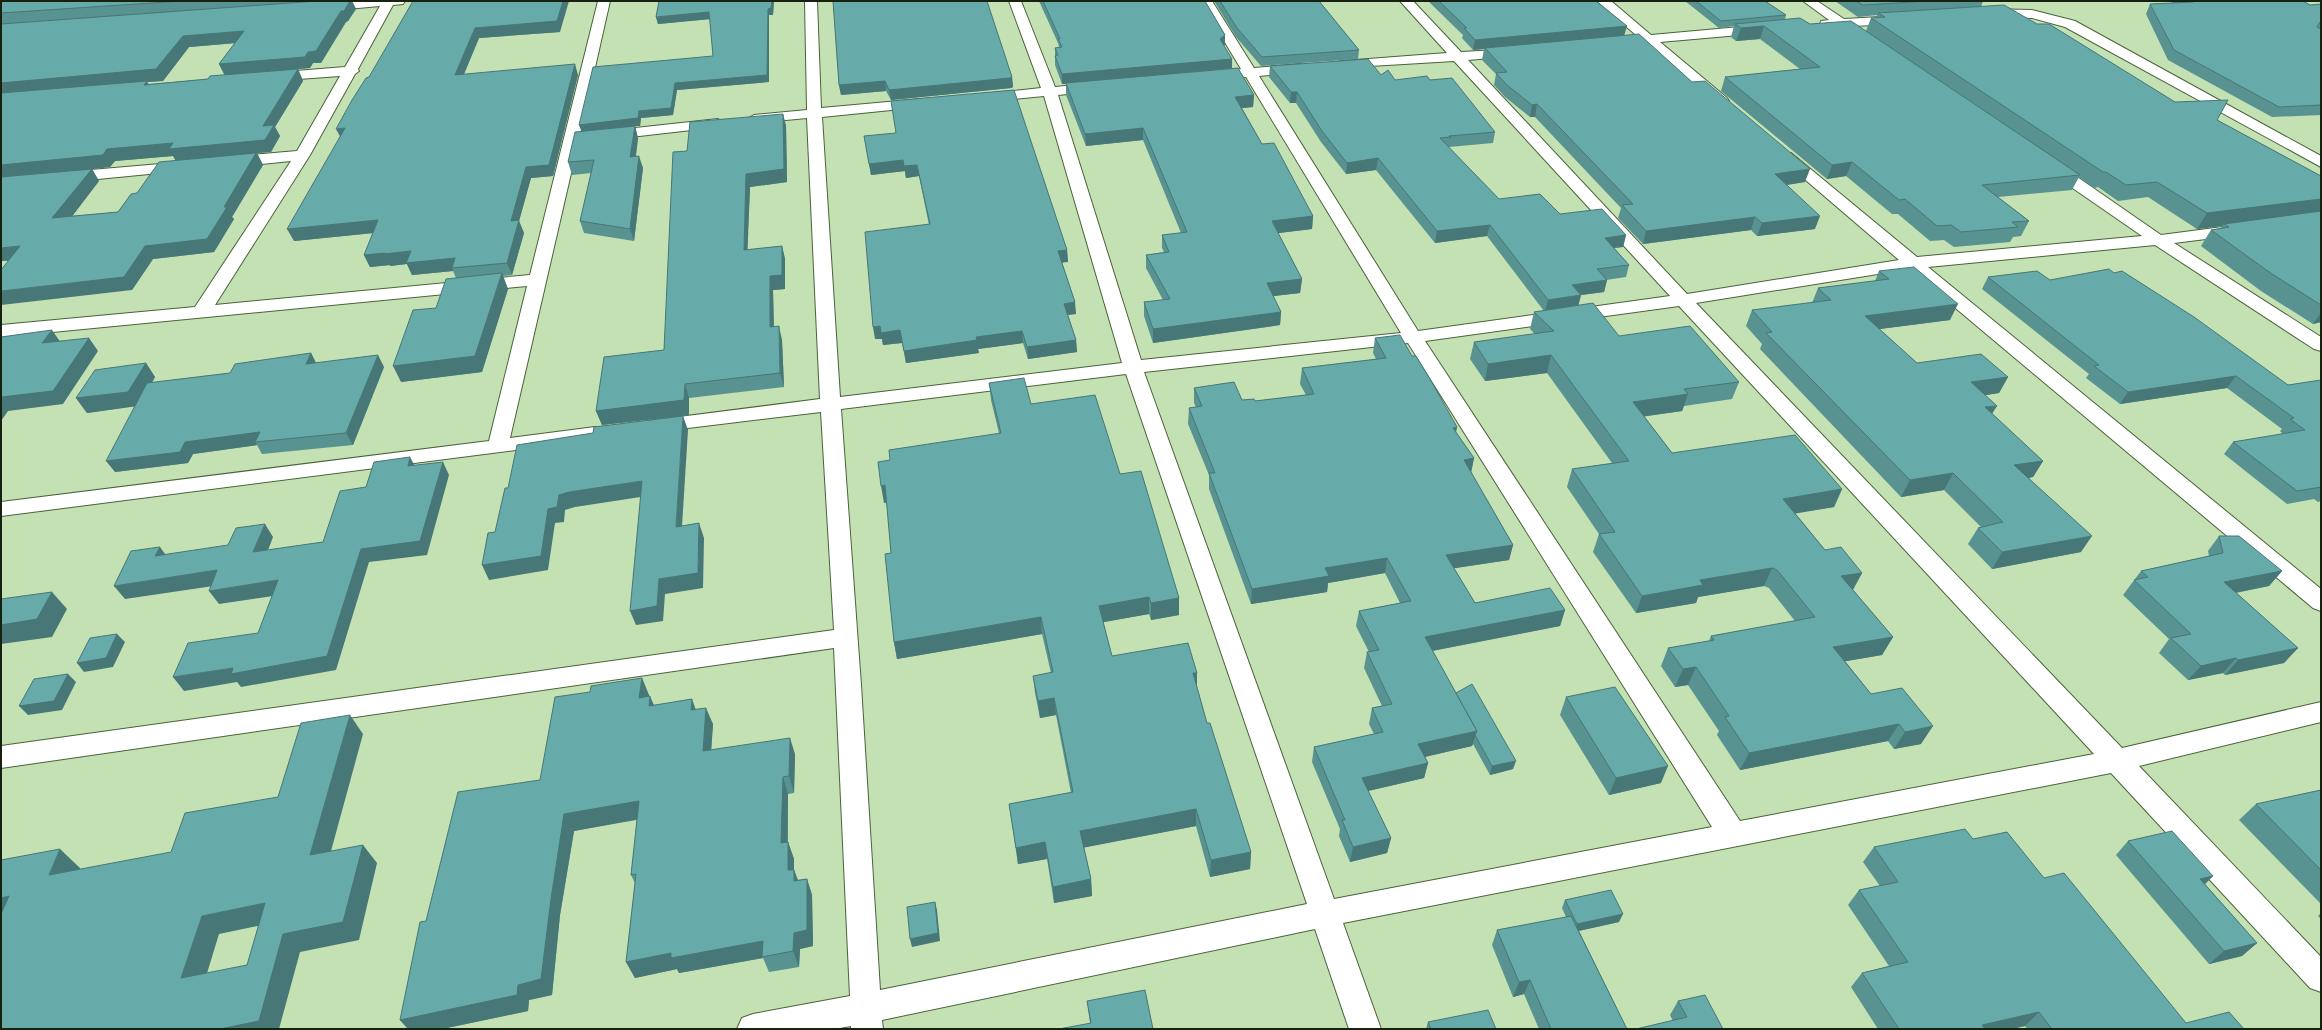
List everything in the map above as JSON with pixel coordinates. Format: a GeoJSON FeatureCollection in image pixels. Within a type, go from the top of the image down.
{"type":"FeatureCollection","features":[{"type":"Feature","properties":{"kind":"street"},"geometry":{"type":"LineString","coordinates":[[310,8],[394,1]]}},
{"type":"Feature","properties":{"kind":"street"},"geometry":{"type":"LineString","coordinates":[[202,311],[302,155],[394,1]]}},
{"type":"Feature","properties":{"kind":"street"},"geometry":{"type":"LineString","coordinates":[[498,446],[536,280],[572,139],[604,1]]}},
{"type":"Feature","properties":{"kind":"street"},"geometry":{"type":"LineString","coordinates":[[811,1],[813,113],[830,405],[846,637],[867,1019]]}},
{"type":"Feature","properties":{"kind":"street"},"geometry":{"type":"LineString","coordinates":[[1015,1],[1050,92],[1133,367],[1323,914],[1365,1029]]}},
{"type":"Feature","properties":{"kind":"street"},"geometry":{"type":"LineString","coordinates":[[1206,1],[1413,337],[1733,835]]}},
{"type":"Feature","properties":{"kind":"street"},"geometry":{"type":"LineString","coordinates":[[1406,1],[1683,300],[2115,761],[2321,978]]}},
{"type":"Feature","properties":{"kind":"street"},"geometry":{"type":"LineString","coordinates":[[1603,1],[1733,110]]}},
{"type":"Feature","properties":{"kind":"street"},"geometry":{"type":"LineString","coordinates":[[1809,1],[1864,38]]}},
{"type":"Feature","properties":{"kind":"street"},"geometry":{"type":"LineString","coordinates":[[1969,14],[2014,12],[2044,16],[2070,24],[2321,162]]}},
{"type":"Feature","properties":{"kind":"street"},"geometry":{"type":"LineString","coordinates":[[1814,25],[1915,18]]}},
{"type":"Feature","properties":{"kind":"street"},"geometry":{"type":"LineString","coordinates":[[1603,43],[1778,27]]}},
{"type":"Feature","properties":{"kind":"street"},"geometry":{"type":"LineString","coordinates":[[1330,66],[1457,57],[1526,50]]}},
{"type":"Feature","properties":{"kind":"street"},"geometry":{"type":"LineString","coordinates":[[1197,77],[1314,67]]}},
{"type":"Feature","properties":{"kind":"street"},"geometry":{"type":"LineString","coordinates":[[256,79],[352,71]]}},
{"type":"Feature","properties":{"kind":"street"},"geometry":{"type":"LineString","coordinates":[[971,99],[1112,86]]}},
{"type":"Feature","properties":{"kind":"street"},"geometry":{"type":"LineString","coordinates":[[572,139],[813,113],[932,102]]}},
{"type":"Feature","properties":{"kind":"street"},"geometry":{"type":"LineString","coordinates":[[1775,146],[1913,263],[2321,602]]}},
{"type":"Feature","properties":{"kind":"street"},"geometry":{"type":"LineString","coordinates":[[215,164],[302,155]]}},
{"type":"Feature","properties":{"kind":"street"},"geometry":{"type":"LineString","coordinates":[[2040,159],[2158,240],[2321,345]]}},
{"type":"Feature","properties":{"kind":"street"},"geometry":{"type":"LineString","coordinates":[[49,179],[199,165]]}},
{"type":"Feature","properties":{"kind":"street"},"geometry":{"type":"LineString","coordinates":[[1,509],[1133,367],[1413,337],[1683,300],[1913,263],[2158,240],[2251,228]]}},
{"type":"Feature","properties":{"kind":"street"},"geometry":{"type":"LineString","coordinates":[[1,331],[536,280]]}},
{"type":"Feature","properties":{"kind":"street"},"geometry":{"type":"LineString","coordinates":[[1,757],[846,637]]}},
{"type":"Feature","properties":{"kind":"street"},"geometry":{"type":"LineString","coordinates":[[753,1029],[867,1019],[1323,914],[2115,761],[2321,712]]}},
{"type":"Feature","properties":{"kind":"building"},"geometry":{"type":"Polygon","coordinates":[[[1,1],[182,1],[1,13],[1,1]]]}},
{"type":"Feature","properties":{"kind":"building"},"geometry":{"type":"Polygon","coordinates":[[[317,1],[350,1],[344,11],[341,11],[316,51],[308,52],[305,57],[219,64],[244,31],[183,36],[156,69],[1,83],[1,24],[317,1]]]}},
{"type":"Feature","properties":{"kind":"building"},"geometry":{"type":"Polygon","coordinates":[[[413,1],[563,1],[557,21],[475,28],[455,75],[575,64],[549,165],[526,167],[511,221],[519,220],[507,263],[452,268],[455,258],[406,263],[411,251],[364,255],[378,220],[287,229],[345,128],[336,129],[352,100],[366,78],[369,77],[413,1]]]}},
{"type":"Feature","properties":{"kind":"building"},"geometry":{"type":"Polygon","coordinates":[[[659,1],[772,1],[771,8],[768,9],[767,75],[675,83],[671,108],[639,111],[638,118],[579,125],[593,67],[713,56],[709,12],[656,17],[659,1]]]}},
{"type":"Feature","properties":{"kind":"building"},"geometry":{"type":"Polygon","coordinates":[[[833,1],[987,1],[1012,77],[889,90],[885,81],[839,85],[833,1]]]}},
{"type":"Feature","properties":{"kind":"building"},"geometry":{"type":"Polygon","coordinates":[[[1043,1],[1205,1],[1225,35],[1220,39],[1232,59],[1062,74],[1055,56],[1058,55],[1055,48],[1062,47],[1058,39],[1060,39],[1043,1]]]}},
{"type":"Feature","properties":{"kind":"building"},"geometry":{"type":"Polygon","coordinates":[[[1220,1],[1319,1],[1359,50],[1262,57],[1237,28],[1220,1]]]}},
{"type":"Feature","properties":{"kind":"building"},"geometry":{"type":"Polygon","coordinates":[[[1439,1],[1596,1],[1627,26],[1475,40],[1464,28],[1467,28],[1439,1]]]}},
{"type":"Feature","properties":{"kind":"building"},"geometry":{"type":"Polygon","coordinates":[[[1696,1],[1765,1],[1786,15],[1721,21],[1696,1]]]}},
{"type":"Feature","properties":{"kind":"building"},"geometry":{"type":"Polygon","coordinates":[[[1856,1],[1929,1],[1863,5],[1856,1]]]}},
{"type":"Feature","properties":{"kind":"building"},"geometry":{"type":"Polygon","coordinates":[[[2192,1],[2303,1],[2310,5],[2321,4],[2321,22],[2317,27],[2321,29],[2321,105],[2279,107],[2174,50],[2150,4],[2193,2],[2192,1]]]}},
{"type":"Feature","properties":{"kind":"building"},"geometry":{"type":"Polygon","coordinates":[[[2004,5],[2037,24],[2049,24],[2175,102],[2228,100],[2217,120],[2321,176],[2321,199],[2207,213],[2157,182],[2126,185],[2106,172],[2103,172],[1871,18],[1885,17],[1878,13],[2004,5]]]}},
{"type":"Feature","properties":{"kind":"building"},"geometry":{"type":"Polygon","coordinates":[[[1800,18],[1810,24],[1851,21],[2080,175],[1982,185],[2029,221],[2012,222],[2018,227],[1961,232],[1951,225],[1937,226],[1905,199],[1899,200],[1852,162],[1832,165],[1725,77],[1820,67],[1764,26],[1741,28],[1735,24],[1800,18]]]}},
{"type":"Feature","properties":{"kind":"building"},"geometry":{"type":"Polygon","coordinates":[[[1639,34],[1692,82],[1705,81],[1810,169],[1775,174],[1820,216],[1762,223],[1755,217],[1646,231],[1622,205],[1633,204],[1537,104],[1532,105],[1507,85],[1496,73],[1507,72],[1485,48],[1639,34]]]}},
{"type":"Feature","properties":{"kind":"building"},"geometry":{"type":"Polygon","coordinates":[[[1368,59],[1381,75],[1388,70],[1395,80],[1427,76],[1430,80],[1452,78],[1495,132],[1440,138],[1499,199],[1540,194],[1560,214],[1602,209],[1626,235],[1605,238],[1629,265],[1597,269],[1607,280],[1572,285],[1581,295],[1548,300],[1490,225],[1437,231],[1378,158],[1347,163],[1322,131],[1297,92],[1291,92],[1270,66],[1368,59]]]}},
{"type":"Feature","properties":{"kind":"building"},"geometry":{"type":"Polygon","coordinates":[[[1238,68],[1254,95],[1235,97],[1262,144],[1274,143],[1313,216],[1272,221],[1302,279],[1267,283],[1281,312],[1153,329],[1144,302],[1170,299],[1146,255],[1169,252],[1162,235],[1187,232],[1143,128],[1085,134],[1066,83],[1238,68]]]}},
{"type":"Feature","properties":{"kind":"building"},"geometry":{"type":"Polygon","coordinates":[[[298,69],[263,126],[274,125],[265,140],[169,149],[173,143],[107,149],[103,155],[1,165],[1,93],[147,81],[144,85],[208,79],[210,76],[298,69]]]}},
{"type":"Feature","properties":{"kind":"building"},"geometry":{"type":"Polygon","coordinates":[[[1014,90],[1067,250],[1058,251],[1075,302],[1064,304],[1076,340],[1027,347],[1022,331],[976,337],[977,340],[904,351],[900,330],[881,333],[880,326],[873,327],[865,232],[930,224],[917,165],[904,166],[903,160],[869,164],[864,136],[896,133],[891,101],[1014,90]]]}},
{"type":"Feature","properties":{"kind":"building"},"geometry":{"type":"Polygon","coordinates":[[[783,114],[784,169],[746,174],[744,250],[782,246],[782,275],[770,276],[770,327],[779,326],[780,373],[685,384],[684,400],[596,411],[604,357],[664,350],[673,152],[687,151],[690,122],[783,114]]]}},
{"type":"Feature","properties":{"kind":"building"},"geometry":{"type":"Polygon","coordinates":[[[635,126],[630,157],[639,156],[630,229],[580,221],[594,160],[568,162],[575,132],[635,126]]]}},
{"type":"Feature","properties":{"kind":"building"},"geometry":{"type":"Polygon","coordinates":[[[256,153],[224,207],[227,207],[207,239],[145,246],[124,277],[1,291],[1,270],[20,246],[1,248],[1,177],[92,169],[52,218],[118,212],[131,194],[137,193],[159,162],[256,153]]]}},
{"type":"Feature","properties":{"kind":"building"},"geometry":{"type":"Polygon","coordinates":[[[2321,211],[2321,305],[2272,274],[2211,230],[2229,227],[2224,224],[2321,211]]]}},
{"type":"Feature","properties":{"kind":"building"},"geometry":{"type":"Polygon","coordinates":[[[1914,267],[1958,304],[1865,316],[1917,363],[1981,354],[2008,377],[1971,382],[1997,406],[1985,407],[2043,461],[2014,465],[2092,536],[2002,552],[1978,528],[2003,522],[1953,473],[1910,480],[1766,333],[1772,332],[1752,310],[1831,300],[1818,288],[1889,279],[1879,271],[1914,267]]]}},
{"type":"Feature","properties":{"kind":"building"},"geometry":{"type":"Polygon","coordinates":[[[2109,269],[2114,273],[2122,271],[2194,317],[2288,385],[2321,380],[2321,487],[2297,491],[2233,442],[2305,430],[2290,419],[2294,418],[2236,376],[2128,392],[2094,366],[2099,365],[1988,277],[2037,271],[2050,280],[2109,269]]]}},
{"type":"Feature","properties":{"kind":"building"},"geometry":{"type":"Polygon","coordinates":[[[502,273],[475,356],[393,366],[413,310],[436,308],[446,279],[502,273]]]}},
{"type":"Feature","properties":{"kind":"building"},"geometry":{"type":"Polygon","coordinates":[[[1593,303],[1619,336],[1690,326],[1739,382],[1684,389],[1688,394],[1633,402],[1672,453],[1795,435],[1842,489],[1783,499],[1825,550],[1841,547],[1862,573],[1841,576],[1893,637],[1833,647],[1871,694],[1902,688],[1933,726],[1905,732],[1899,724],[1749,753],[1725,717],[1729,716],[1696,667],[1683,669],[1668,648],[1714,640],[1711,636],[1815,617],[1777,570],[1772,568],[1700,580],[1703,585],[1642,596],[1599,534],[1615,532],[1572,469],[1629,461],[1551,355],[1488,364],[1474,342],[1554,331],[1534,312],[1593,303]]]}},
{"type":"Feature","properties":{"kind":"building"},"geometry":{"type":"Polygon","coordinates":[[[52,330],[42,343],[89,338],[53,391],[1,397],[1,337],[52,330]]]}},
{"type":"Feature","properties":{"kind":"building"},"geometry":{"type":"Polygon","coordinates":[[[1400,335],[1412,356],[1416,356],[1430,379],[1457,427],[1453,428],[1474,458],[1464,460],[1513,545],[1446,555],[1475,603],[1550,588],[1565,610],[1425,637],[1477,731],[1418,744],[1428,763],[1362,778],[1391,838],[1353,847],[1342,820],[1345,820],[1314,747],[1383,732],[1372,708],[1392,704],[1367,652],[1379,650],[1359,611],[1411,601],[1387,558],[1325,568],[1329,576],[1252,589],[1209,473],[1215,473],[1189,408],[1202,406],[1194,388],[1234,382],[1242,400],[1254,399],[1255,401],[1314,394],[1302,368],[1386,358],[1375,338],[1400,335]]]}},
{"type":"Feature","properties":{"kind":"building"},"geometry":{"type":"Polygon","coordinates":[[[311,353],[306,364],[378,355],[346,433],[255,442],[260,432],[185,442],[180,452],[106,461],[147,383],[230,373],[235,364],[311,353]]]}},
{"type":"Feature","properties":{"kind":"building"},"geometry":{"type":"Polygon","coordinates":[[[146,363],[128,392],[76,398],[95,370],[146,363]]]}},
{"type":"Feature","properties":{"kind":"building"},"geometry":{"type":"Polygon","coordinates":[[[1024,378],[1031,404],[1095,395],[1120,474],[1141,471],[1179,598],[1151,603],[1149,597],[1099,606],[1112,656],[1188,643],[1197,673],[1193,673],[1207,723],[1210,723],[1251,852],[1211,860],[1196,809],[1080,831],[1091,879],[1053,887],[1045,842],[1016,848],[1009,804],[1073,792],[1054,698],[1038,701],[1033,676],[1053,672],[1041,617],[894,642],[885,554],[891,553],[885,485],[881,486],[878,462],[890,460],[889,450],[1001,433],[989,383],[1024,378]]]}},
{"type":"Feature","properties":{"kind":"building"},"geometry":{"type":"Polygon","coordinates":[[[683,416],[676,527],[699,523],[698,573],[659,579],[657,606],[630,611],[642,481],[569,492],[559,495],[557,507],[548,509],[541,556],[482,565],[488,533],[495,532],[505,488],[508,488],[517,445],[593,433],[594,427],[683,416]]]}},
{"type":"Feature","properties":{"kind":"building"},"geometry":{"type":"Polygon","coordinates":[[[410,457],[408,466],[443,462],[420,541],[361,549],[327,656],[231,674],[233,668],[173,677],[188,643],[258,633],[278,580],[209,591],[217,570],[114,586],[131,551],[160,547],[155,556],[228,545],[236,528],[265,524],[253,552],[323,542],[340,491],[366,487],[374,462],[410,457]]]}},
{"type":"Feature","properties":{"kind":"building"},"geometry":{"type":"Polygon","coordinates":[[[2219,536],[2239,536],[2282,571],[2224,582],[2298,648],[2238,660],[2236,658],[2201,666],[2171,638],[2191,634],[2134,580],[2148,577],[2141,571],[2223,553],[2219,536]]]}},
{"type":"Feature","properties":{"kind":"building"},"geometry":{"type":"Polygon","coordinates":[[[52,592],[37,619],[1,625],[1,599],[52,592]]]}},
{"type":"Feature","properties":{"kind":"building"},"geometry":{"type":"Polygon","coordinates":[[[117,634],[106,658],[77,663],[90,638],[117,634]]]}},
{"type":"Feature","properties":{"kind":"building"},"geometry":{"type":"Polygon","coordinates":[[[68,674],[54,701],[19,706],[34,679],[68,674]]]}},
{"type":"Feature","properties":{"kind":"building"},"geometry":{"type":"Polygon","coordinates":[[[642,678],[639,698],[650,696],[649,706],[692,699],[691,710],[706,708],[703,751],[790,738],[789,776],[783,777],[781,843],[788,842],[788,870],[794,870],[794,881],[807,879],[807,930],[794,933],[793,951],[762,957],[763,941],[671,958],[671,953],[626,962],[636,874],[631,875],[639,801],[564,814],[541,979],[518,985],[517,995],[400,1020],[420,922],[426,921],[458,792],[540,780],[555,697],[590,692],[591,686],[642,678]]]}},
{"type":"Feature","properties":{"kind":"building"},"geometry":{"type":"Polygon","coordinates":[[[1472,684],[1516,761],[1492,766],[1475,735],[1477,731],[1456,693],[1472,684]]]}},
{"type":"Feature","properties":{"kind":"building"},"geometry":{"type":"Polygon","coordinates":[[[1615,687],[1668,766],[1616,778],[1566,697],[1615,687]]]}},
{"type":"Feature","properties":{"kind":"building"},"geometry":{"type":"Polygon","coordinates":[[[350,715],[310,855],[363,845],[343,922],[283,934],[259,1021],[220,1029],[1,1029],[1,914],[9,896],[1,898],[1,860],[60,849],[49,875],[171,852],[185,813],[278,797],[301,723],[350,715]],[[265,903],[202,916],[181,978],[247,965],[265,903]]]}},
{"type":"Feature","properties":{"kind":"building"},"geometry":{"type":"Polygon","coordinates":[[[2321,790],[2321,870],[2256,804],[2321,790]]]}},
{"type":"Feature","properties":{"kind":"building"},"geometry":{"type":"Polygon","coordinates":[[[1965,829],[1973,839],[2007,832],[2044,878],[2064,873],[2186,1023],[2229,1012],[2244,1029],[2052,1029],[2039,1012],[1982,1025],[1985,1029],[1899,1029],[1862,973],[1908,962],[1859,890],[1898,882],[1874,847],[1965,829]]]}},
{"type":"Feature","properties":{"kind":"building"},"geometry":{"type":"Polygon","coordinates":[[[2172,831],[2213,876],[2200,879],[2257,943],[2224,951],[2128,841],[2172,831]]]}},
{"type":"Feature","properties":{"kind":"building"},"geometry":{"type":"Polygon","coordinates":[[[1611,890],[1623,914],[1577,924],[1565,900],[1611,890]]]}},
{"type":"Feature","properties":{"kind":"building"},"geometry":{"type":"Polygon","coordinates":[[[935,902],[938,933],[910,939],[907,907],[935,902]]]}},
{"type":"Feature","properties":{"kind":"building"},"geometry":{"type":"Polygon","coordinates":[[[1571,916],[1627,1029],[1551,1029],[1530,980],[1519,982],[1497,930],[1571,916]]]}},
{"type":"Feature","properties":{"kind":"building"},"geometry":{"type":"Polygon","coordinates":[[[1145,990],[1153,1029],[1059,1029],[1091,1023],[1087,1001],[1145,990]]]}},
{"type":"Feature","properties":{"kind":"building"},"geometry":{"type":"Polygon","coordinates":[[[1705,995],[1723,1029],[1636,1029],[1687,1017],[1678,1001],[1705,995]]]}},
{"type":"Feature","properties":{"kind":"building"},"geometry":{"type":"Polygon","coordinates":[[[1488,1010],[1496,1029],[1431,1029],[1428,1022],[1488,1010]]]}}]}
